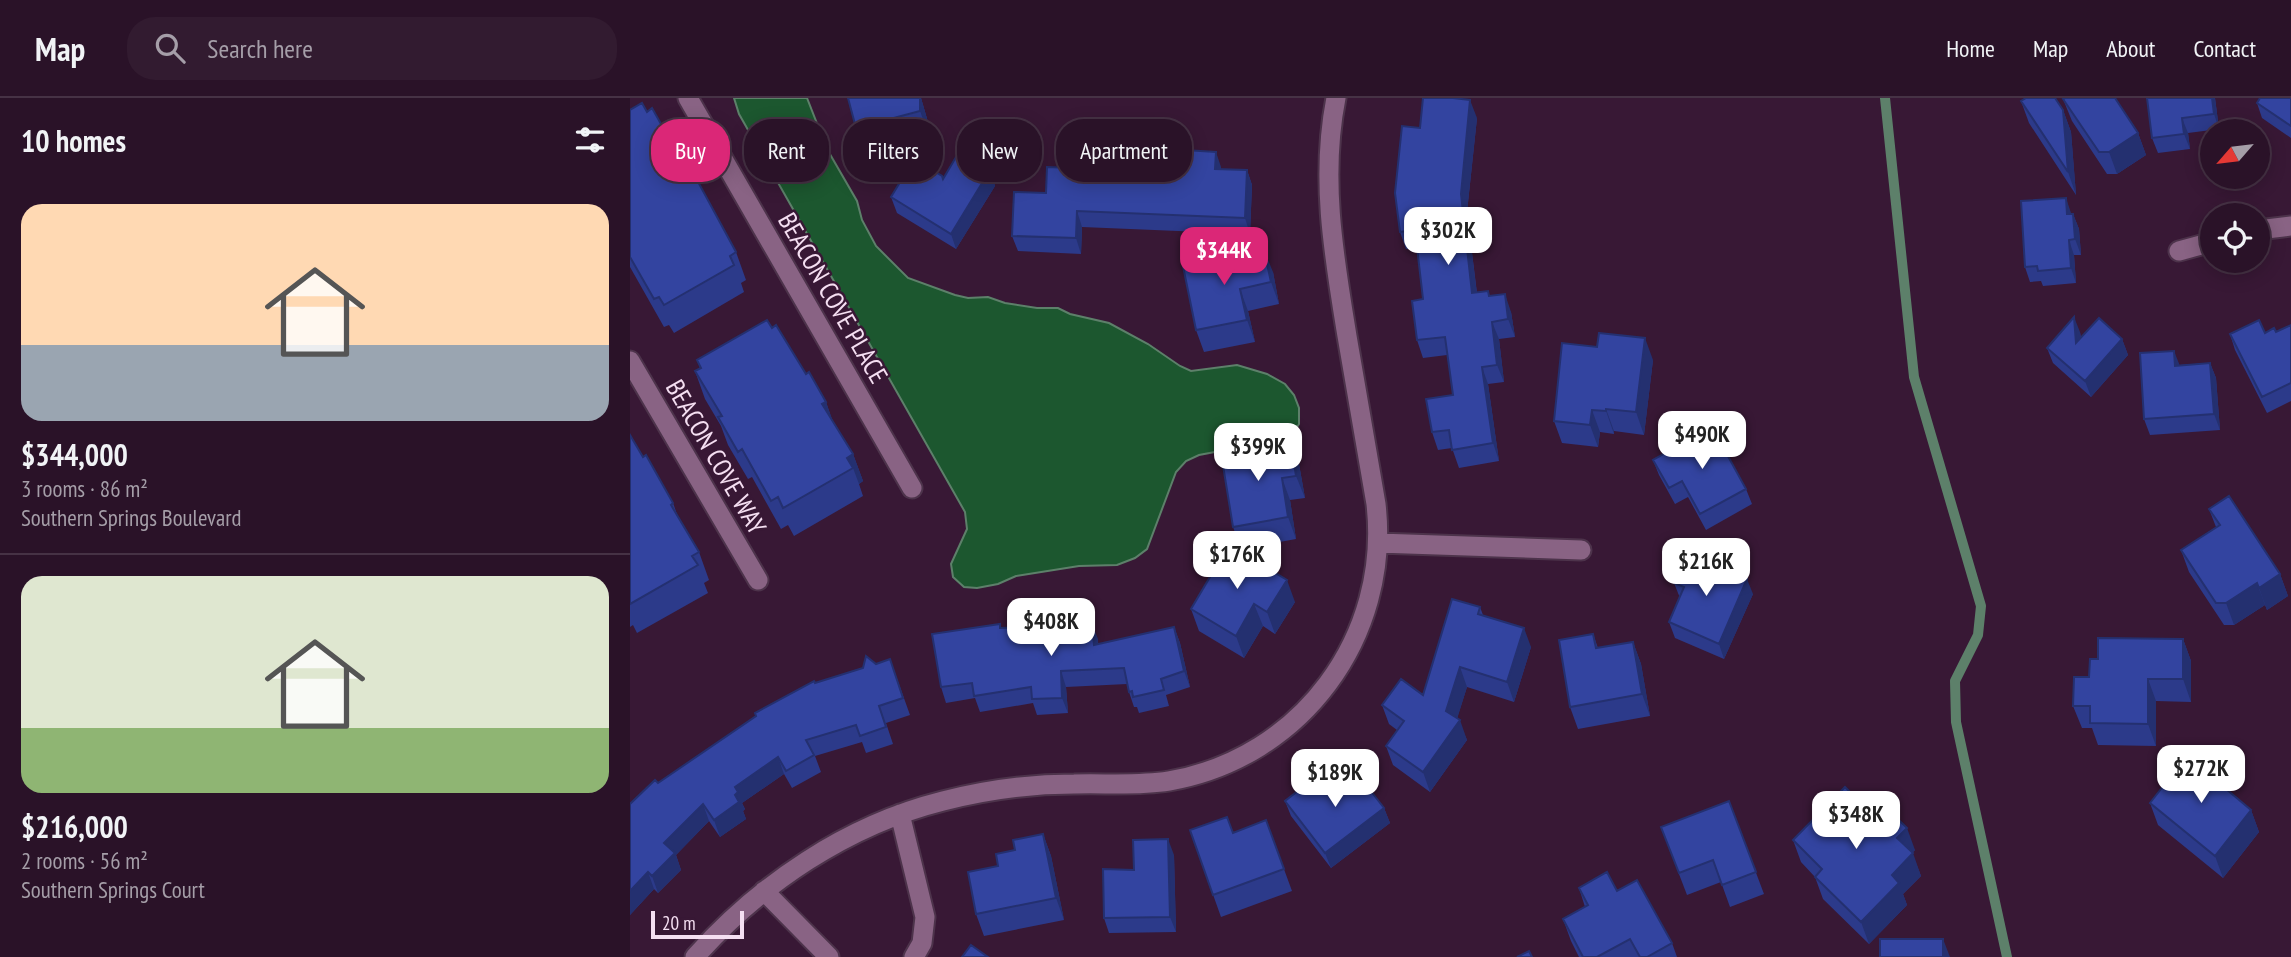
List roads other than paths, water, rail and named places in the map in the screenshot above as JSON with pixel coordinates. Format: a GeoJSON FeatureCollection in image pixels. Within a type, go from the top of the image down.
{"type":"FeatureCollection","features":[{"type":"Feature","properties":{"kind":"street","name":"BEACON COVE PLACE"},"geometry":{"type":"LineString","coordinates":[[688,98],[912,488]]}},
{"type":"Feature","properties":{"kind":"street"},"geometry":{"type":"LineString","coordinates":[[695,957],[742,909],[764,891],[816,855],[858,833],[901,814],[951,799],[1018,787],[1172,780],[1202,773],[1256,749],[1301,714],[1340,668],[1365,615],[1375,572],[1378,543],[1376,503],[1334,256],[1328,198],[1330,141],[1336,98]]}},
{"type":"Feature","properties":{"kind":"street"},"geometry":{"type":"LineString","coordinates":[[2270,229],[2291,226]]}},
{"type":"Feature","properties":{"kind":"street"},"geometry":{"type":"LineString","coordinates":[[2179,251],[2200,245]]}},
{"type":"Feature","properties":{"kind":"street","name":"BEACON COVE WAY"},"geometry":{"type":"LineString","coordinates":[[630,361],[758,580]]}},
{"type":"Feature","properties":{"kind":"street"},"geometry":{"type":"LineString","coordinates":[[1378,543],[1581,550]]}},
{"type":"Feature","properties":{"kind":"street"},"geometry":{"type":"LineString","coordinates":[[901,814],[925,918],[922,943],[914,957]]}},
{"type":"Feature","properties":{"kind":"street"},"geometry":{"type":"LineString","coordinates":[[764,891],[829,957]]}},
{"type":"Feature","properties":{"kind":"waterway"},"geometry":{"type":"LineString","coordinates":[[1885,98],[1914,377],[1981,606],[1978,635],[1955,681],[1956,722],[2007,957]]}}]}
